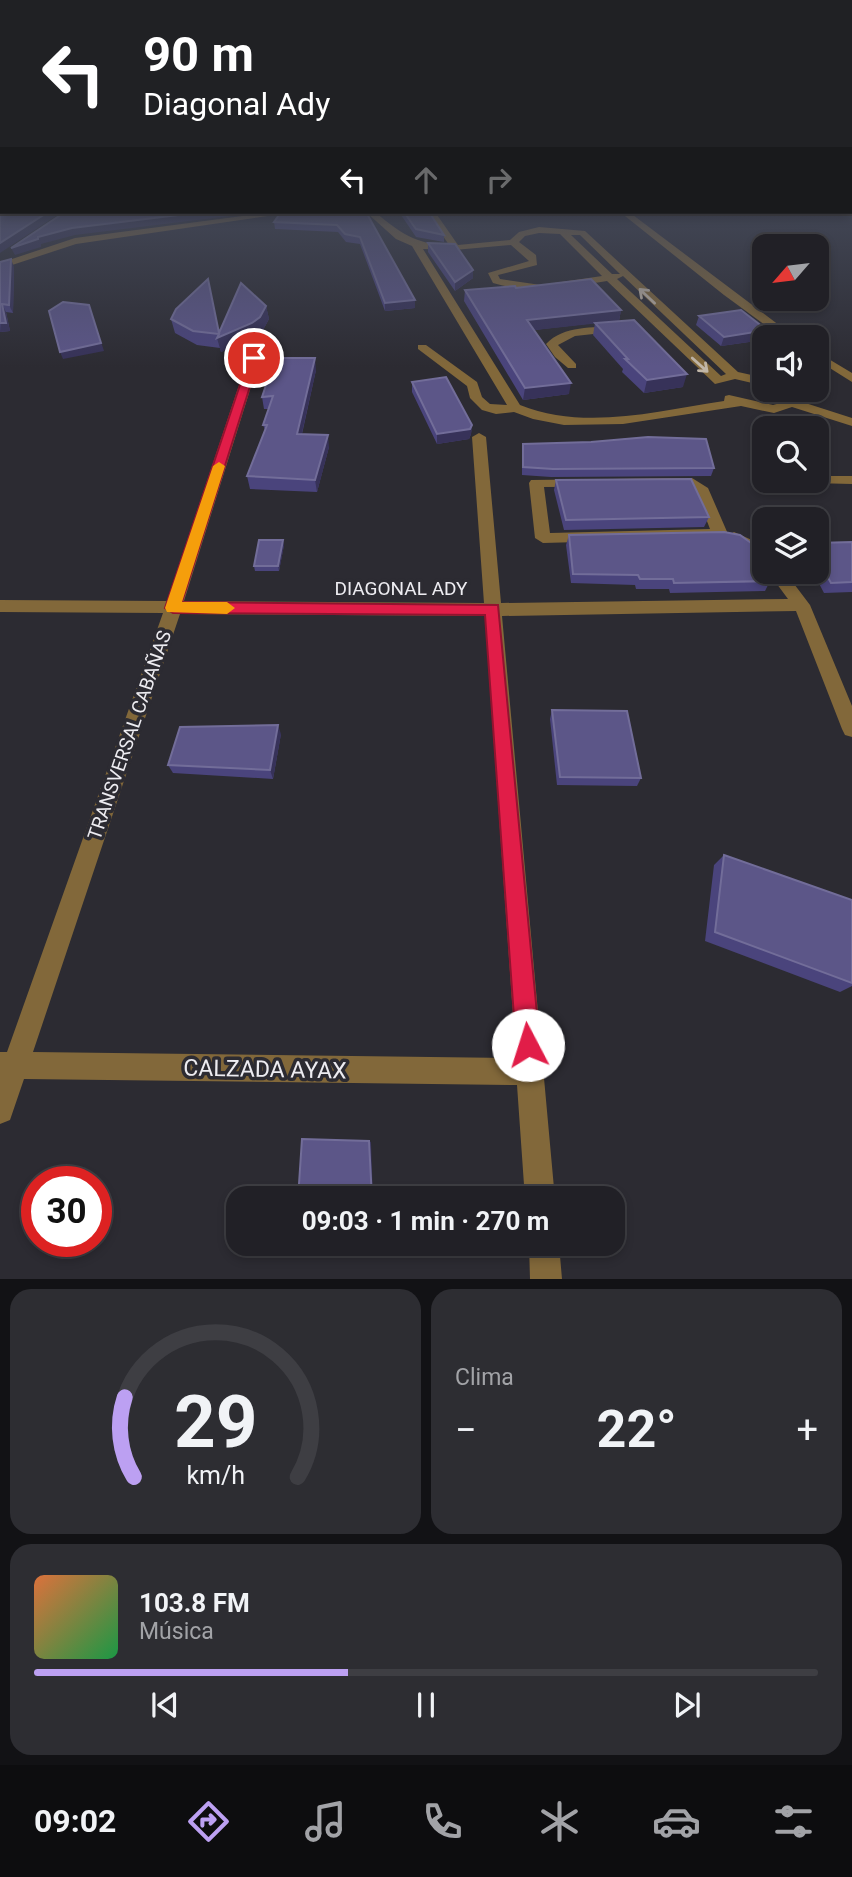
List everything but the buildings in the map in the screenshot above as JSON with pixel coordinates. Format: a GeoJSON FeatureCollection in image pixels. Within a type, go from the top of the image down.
{"type":"FeatureCollection","features":[{"type":"Feature","properties":{"kind":"street"},"geometry":{"type":"LineString","coordinates":[[0,266],[55,248]]}},
{"type":"Feature","properties":{"kind":"street"},"geometry":{"type":"LineString","coordinates":[[417,248],[454,303],[515,408],[530,416],[584,423],[737,403]]}},
{"type":"Feature","properties":{"kind":"street"},"geometry":{"type":"LineString","coordinates":[[521,248],[533,257],[534,263],[493,273],[496,281],[511,287],[541,288],[625,276]]}},
{"type":"Feature","properties":{"kind":"street"},"geometry":{"type":"LineString","coordinates":[[579,248],[610,277],[646,326],[719,381]]}},
{"type":"Feature","properties":{"kind":"street"},"geometry":{"type":"LineString","coordinates":[[597,248],[734,375],[752,379]]}},
{"type":"Feature","properties":{"kind":"street"},"geometry":{"type":"LineString","coordinates":[[670,248],[773,325]]}},
{"type":"Feature","properties":{"kind":"street"},"geometry":{"type":"LineString","coordinates":[[0,259],[9,252]]}},
{"type":"Feature","properties":{"kind":"street"},"geometry":{"type":"LineString","coordinates":[[572,366],[559,355],[552,344],[557,339],[582,332],[675,322]]}},
{"type":"Feature","properties":{"kind":"street"},"geometry":{"type":"LineString","coordinates":[[422,347],[472,385],[477,398],[486,407],[496,410],[515,408]]}},
{"type":"Feature","properties":{"kind":"street","name":"TRANSVERSAL CABAÑAS"},"geometry":{"type":"LineString","coordinates":[[0,1110],[7,1065],[173,608],[254,358]]}},
{"type":"Feature","properties":{"kind":"street"},"geometry":{"type":"LineString","coordinates":[[829,363],[852,378]]}},
{"type":"Feature","properties":{"kind":"street"},"geometry":{"type":"LineString","coordinates":[[734,375],[719,381],[716,388],[723,396],[737,403],[774,410],[792,402],[852,422]]}},
{"type":"Feature","properties":{"kind":"street"},"geometry":{"type":"LineString","coordinates":[[479,437],[539,1186]]}},
{"type":"Feature","properties":{"kind":"street"},"geometry":{"type":"LineString","coordinates":[[829,480],[852,480]]}},
{"type":"Feature","properties":{"kind":"street"},"geometry":{"type":"LineString","coordinates":[[720,534],[701,488],[692,482],[536,484],[543,538],[546,540],[720,534],[741,539],[752,548]]}},
{"type":"Feature","properties":{"kind":"street"},"geometry":{"type":"LineString","coordinates":[[785,584],[802,605],[852,729]]}},
{"type":"Feature","properties":{"kind":"street","name":"DIAGONAL ADY"},"geometry":{"type":"LineString","coordinates":[[0,606],[492,609],[802,605]]}},
{"type":"Feature","properties":{"kind":"street","name":"CALZADA AYAX"},"geometry":{"type":"LineString","coordinates":[[7,1065],[530,1072]]}},
{"type":"Feature","properties":{"kind":"street"},"geometry":{"type":"LineString","coordinates":[[545,1256],[547,1279]]}},
{"type":"Feature","properties":{"kind":"slow traffic"},"geometry":{"type":"LineString","coordinates":[[219,466],[173,608],[227,608]]}},
{"type":"Feature","properties":{"kind":"route"},"geometry":{"type":"LineString","coordinates":[[254,358],[173,608],[492,609],[528,1045]]}}]}
